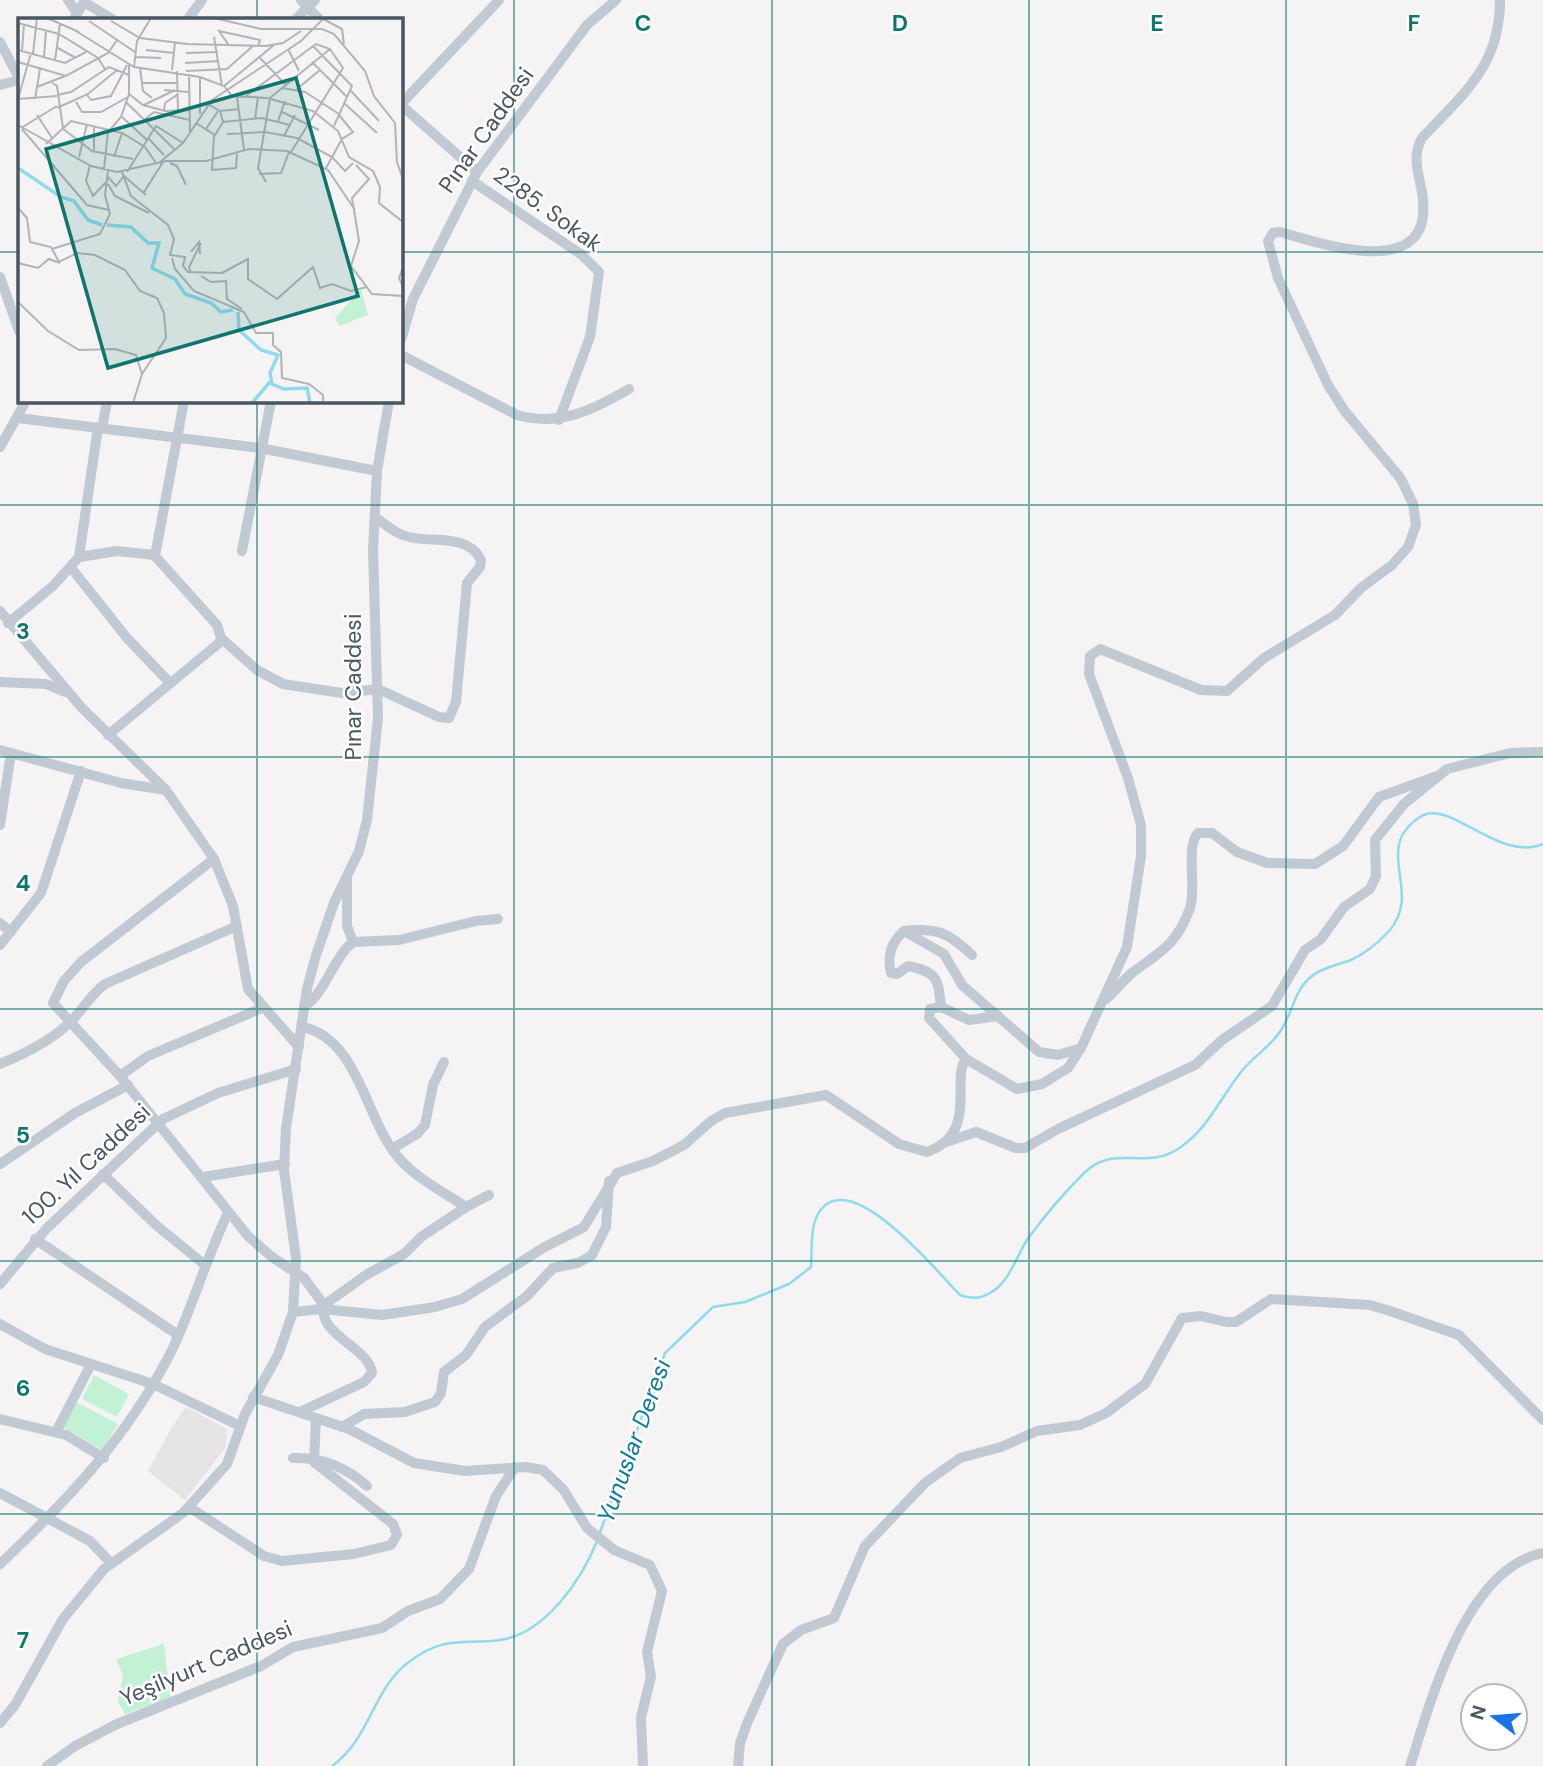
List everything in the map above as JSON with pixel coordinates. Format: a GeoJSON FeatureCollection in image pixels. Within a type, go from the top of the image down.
{"type":"FeatureCollection","features":[{"type":"Feature","properties":{"kind":"street"},"geometry":{"type":"LineString","coordinates":[[68,0],[76,16]]}},
{"type":"Feature","properties":{"kind":"street"},"geometry":{"type":"LineString","coordinates":[[189,18],[202,0]]}},
{"type":"Feature","properties":{"kind":"street"},"geometry":{"type":"LineString","coordinates":[[402,104],[499,0]]}},
{"type":"Feature","properties":{"kind":"street","name":"Pınar Caddesi"},"geometry":{"type":"LineString","coordinates":[[402,336],[412,299],[475,176],[587,25],[616,0]]}},
{"type":"Feature","properties":{"kind":"street"},"geometry":{"type":"LineString","coordinates":[[998,1016],[969,1020],[941,1007],[930,1010],[929,1018],[966,1059],[1000,1082],[1025,1089],[1062,1073],[1081,1048],[1127,947],[1142,835],[1128,778],[1089,674],[1090,656],[1100,649],[1201,690],[1227,691],[1264,658],[1335,615],[1408,547],[1416,518],[1408,492],[1390,463],[1334,397],[1278,278],[1268,241],[1273,233],[1280,232],[1325,246],[1375,252],[1401,246],[1413,236],[1421,224],[1424,208],[1415,152],[1422,138],[1486,64],[1497,38],[1500,0]]}},
{"type":"Feature","properties":{"kind":"street"},"geometry":{"type":"LineString","coordinates":[[76,16],[84,1],[110,18]]}},
{"type":"Feature","properties":{"kind":"street"},"geometry":{"type":"LineString","coordinates":[[297,18],[308,2],[318,18]]}},
{"type":"Feature","properties":{"kind":"street"},"geometry":{"type":"LineString","coordinates":[[0,42],[18,77]]}},
{"type":"Feature","properties":{"kind":"street"},"geometry":{"type":"LineString","coordinates":[[0,85],[18,79]]}},
{"type":"Feature","properties":{"kind":"street","name":"2285. Sokak"},"geometry":{"type":"LineString","coordinates":[[402,106],[475,176],[582,255],[599,272],[590,337],[559,420]]}},
{"type":"Feature","properties":{"kind":"street"},"geometry":{"type":"LineString","coordinates":[[0,276],[18,328]]}},
{"type":"Feature","properties":{"kind":"street"},"geometry":{"type":"LineString","coordinates":[[402,356],[517,415],[559,420],[589,410],[629,389]]}},
{"type":"Feature","properties":{"kind":"street"},"geometry":{"type":"LineString","coordinates":[[0,447],[26,402]]}},
{"type":"Feature","properties":{"kind":"street"},"geometry":{"type":"LineString","coordinates":[[8,622],[72,569],[79,557],[107,402]]}},
{"type":"Feature","properties":{"kind":"street"},"geometry":{"type":"LineString","coordinates":[[155,556],[184,402]]}},
{"type":"Feature","properties":{"kind":"street"},"geometry":{"type":"LineString","coordinates":[[242,551],[271,402]]}},
{"type":"Feature","properties":{"kind":"street","name":"Pınar Caddesi"},"geometry":{"type":"LineString","coordinates":[[0,1723],[20,1697],[63,1619],[111,1563],[190,1507],[227,1464],[253,1397],[278,1355],[293,1312],[297,1273],[285,1164],[286,1128],[304,1006],[321,938],[359,851],[367,820],[377,744],[377,471],[389,402]]}},
{"type":"Feature","properties":{"kind":"street"},"geometry":{"type":"LineString","coordinates":[[18,418],[260,447],[377,471]]}},
{"type":"Feature","properties":{"kind":"street"},"geometry":{"type":"LineString","coordinates":[[79,557],[117,551],[138,551],[155,556],[217,625],[221,638],[263,674],[283,684],[342,693],[377,689],[439,717],[452,716],[462,652],[467,583],[480,567],[481,560],[467,546],[455,541],[411,538],[396,532],[375,517]]}},
{"type":"Feature","properties":{"kind":"street"},"geometry":{"type":"LineString","coordinates":[[72,569],[127,638],[170,683]]}},
{"type":"Feature","properties":{"kind":"street"},"geometry":{"type":"LineString","coordinates":[[0,611],[107,735],[166,790],[214,859],[229,889],[246,979],[262,1008],[299,1047]]}},
{"type":"Feature","properties":{"kind":"street"},"geometry":{"type":"LineString","coordinates":[[107,735],[221,638]]}},
{"type":"Feature","properties":{"kind":"street"},"geometry":{"type":"LineString","coordinates":[[0,682],[46,684],[69,694]]}},
{"type":"Feature","properties":{"kind":"street"},"geometry":{"type":"LineString","coordinates":[[0,825],[5,752],[121,783],[166,790]]}},
{"type":"Feature","properties":{"kind":"street"},"geometry":{"type":"LineString","coordinates":[[958,1118],[973,1133],[1025,1148],[1066,1125],[1195,1065],[1222,1040],[1266,1011],[1282,992],[1305,950],[1321,939],[1345,907],[1370,889],[1376,876],[1375,840],[1397,810],[1437,776],[1454,766],[1510,753],[1543,752]]}},
{"type":"Feature","properties":{"kind":"street"},"geometry":{"type":"LineString","coordinates":[[0,945],[32,908],[45,884],[81,771]]}},
{"type":"Feature","properties":{"kind":"street"},"geometry":{"type":"LineString","coordinates":[[1102,1001],[1134,972],[1165,951],[1177,934],[1192,898],[1192,844],[1198,833],[1212,833],[1237,852],[1267,863],[1315,864],[1343,846],[1379,797],[1437,776]]}},
{"type":"Feature","properties":{"kind":"street"},"geometry":{"type":"LineString","coordinates":[[214,859],[81,962],[64,982],[53,1003],[69,1024],[128,1085],[203,1177],[228,1213],[258,1246],[297,1273],[323,1307],[331,1327],[369,1364],[372,1373],[364,1382],[300,1412]]}},
{"type":"Feature","properties":{"kind":"street"},"geometry":{"type":"LineString","coordinates":[[347,876],[347,926],[353,942]]}},
{"type":"Feature","properties":{"kind":"street"},"geometry":{"type":"LineString","coordinates":[[304,1006],[314,1000],[332,965],[353,942],[404,940],[476,920],[498,919]]}},
{"type":"Feature","properties":{"kind":"street"},"geometry":{"type":"LineString","coordinates":[[0,923],[11,932]]}},
{"type":"Feature","properties":{"kind":"street"},"geometry":{"type":"LineString","coordinates":[[0,1064],[23,1054],[69,1024],[92,993],[105,984],[237,926]]}},
{"type":"Feature","properties":{"kind":"street"},"geometry":{"type":"LineString","coordinates":[[904,931],[944,954],[962,985],[1043,1054],[1058,1055],[1081,1048]]}},
{"type":"Feature","properties":{"kind":"street"},"geometry":{"type":"LineString","coordinates":[[904,931],[946,933],[972,955]]}},
{"type":"Feature","properties":{"kind":"street"},"geometry":{"type":"LineString","coordinates":[[904,931],[892,945],[890,971],[897,974],[911,966],[932,974],[937,979],[941,1007]]}},
{"type":"Feature","properties":{"kind":"street"},"geometry":{"type":"LineString","coordinates":[[120,1076],[148,1056],[262,1008]]}},
{"type":"Feature","properties":{"kind":"street"},"geometry":{"type":"LineString","coordinates":[[302,1027],[320,1032],[330,1039],[350,1065],[374,1122],[392,1149],[416,1175],[466,1206]]}},
{"type":"Feature","properties":{"kind":"street"},"geometry":{"type":"LineString","coordinates":[[943,1143],[958,1118],[963,1091],[961,1065],[966,1059]]}},
{"type":"Feature","properties":{"kind":"street"},"geometry":{"type":"LineString","coordinates":[[392,1149],[417,1134],[425,1125],[433,1085],[444,1062]]}},
{"type":"Feature","properties":{"kind":"street","name":"100. Yıl Caddesi"},"geometry":{"type":"LineString","coordinates":[[0,1284],[35,1239],[158,1124],[190,1104],[296,1069]]}},
{"type":"Feature","properties":{"kind":"street"},"geometry":{"type":"LineString","coordinates":[[0,1164],[75,1113],[128,1085]]}},
{"type":"Feature","properties":{"kind":"street"},"geometry":{"type":"LineString","coordinates":[[293,1312],[323,1307],[382,1315],[457,1301],[543,1248],[577,1233],[592,1216],[609,1181],[621,1170],[653,1161],[684,1145],[711,1121],[725,1113],[777,1105],[816,1095],[829,1097],[848,1112],[910,1149],[927,1152],[943,1143],[973,1133]]}},
{"type":"Feature","properties":{"kind":"street"},"geometry":{"type":"LineString","coordinates":[[203,1177],[285,1164]]}},
{"type":"Feature","properties":{"kind":"street"},"geometry":{"type":"LineString","coordinates":[[103,1174],[156,1225],[205,1265]]}},
{"type":"Feature","properties":{"kind":"street"},"geometry":{"type":"LineString","coordinates":[[342,1427],[364,1414],[405,1412],[435,1402],[441,1393],[444,1372],[466,1355],[485,1327],[527,1296],[553,1268],[578,1263],[592,1255],[606,1227],[609,1181]]}},
{"type":"Feature","properties":{"kind":"street"},"geometry":{"type":"LineString","coordinates":[[323,1307],[366,1275],[404,1254],[421,1237],[466,1206],[489,1195]]}},
{"type":"Feature","properties":{"kind":"street"},"geometry":{"type":"LineString","coordinates":[[0,1564],[104,1458],[153,1384],[178,1335],[228,1213]]}},
{"type":"Feature","properties":{"kind":"street"},"geometry":{"type":"LineString","coordinates":[[35,1239],[178,1335]]}},
{"type":"Feature","properties":{"kind":"street"},"geometry":{"type":"LineString","coordinates":[[738,1766],[740,1743],[748,1721],[783,1644],[801,1630],[834,1618],[865,1546],[880,1526],[938,1472],[960,1458],[1001,1447],[1037,1430],[1080,1425],[1131,1397],[1145,1384],[1182,1318],[1201,1316],[1236,1322],[1271,1299],[1370,1306],[1391,1311],[1459,1335],[1543,1420]]}},
{"type":"Feature","properties":{"kind":"street"},"geometry":{"type":"LineString","coordinates":[[0,1324],[45,1349],[153,1384],[240,1426]]}},
{"type":"Feature","properties":{"kind":"street"},"geometry":{"type":"LineString","coordinates":[[56,1432],[91,1364]]}},
{"type":"Feature","properties":{"kind":"street"},"geometry":{"type":"LineString","coordinates":[[253,1397],[342,1427],[414,1463],[476,1472],[515,1467],[537,1468],[551,1476],[563,1489],[584,1524],[594,1533],[614,1550],[650,1565],[662,1591],[648,1644],[651,1677],[641,1717],[643,1766]]}},
{"type":"Feature","properties":{"kind":"street"},"geometry":{"type":"LineString","coordinates":[[190,1507],[264,1556],[282,1561],[354,1554],[391,1545],[397,1535],[393,1524],[319,1466],[313,1456],[316,1418]]}},
{"type":"Feature","properties":{"kind":"street"},"geometry":{"type":"LineString","coordinates":[[0,1419],[71,1437],[104,1458]]}},
{"type":"Feature","properties":{"kind":"street"},"geometry":{"type":"LineString","coordinates":[[293,1458],[313,1456],[355,1475],[367,1486]]}},
{"type":"Feature","properties":{"kind":"street","name":"Yeşilyurt Caddesi"},"geometry":{"type":"LineString","coordinates":[[47,1766],[75,1746],[117,1724],[261,1666],[293,1647],[382,1628],[408,1612],[440,1599],[469,1569],[496,1496],[515,1467]]}},
{"type":"Feature","properties":{"kind":"street"},"geometry":{"type":"LineString","coordinates":[[0,1493],[89,1541],[111,1563]]}},
{"type":"Feature","properties":{"kind":"street"},"geometry":{"type":"LineString","coordinates":[[1410,1766],[1435,1690],[1471,1614],[1493,1583],[1514,1563],[1543,1553]]}},
{"type":"Feature","properties":{"kind":"shaded area"},"geometry":{"type":"Polygon","coordinates":[[[186,1407],[227,1429],[226,1447],[185,1500],[148,1471],[186,1407]]]}},
{"type":"Feature","properties":{"kind":"green space"},"geometry":{"type":"Polygon","coordinates":[[[94,1375],[129,1394],[117,1417],[82,1399],[94,1375]]]}},
{"type":"Feature","properties":{"kind":"green space"},"geometry":{"type":"Polygon","coordinates":[[[76,1402],[118,1424],[102,1450],[63,1427],[76,1402]]]}},
{"type":"Feature","properties":{"kind":"green space"},"geometry":{"type":"Polygon","coordinates":[[[164,1644],[170,1698],[125,1714],[118,1702],[123,1675],[116,1659],[164,1644]]]}},
{"type":"Feature","properties":{"kind":"waterway","name":"Yunuslar Deresi"},"geometry":{"type":"LineString","coordinates":[[599,1535],[665,1353],[713,1307],[745,1302],[789,1284],[811,1267],[815,1220],[832,1201],[850,1201],[871,1211],[914,1246],[960,1295],[975,1298],[986,1295],[1003,1282],[1029,1237],[1084,1173],[1107,1160],[1153,1158],[1178,1149],[1205,1123],[1245,1067],[1277,1036],[1297,994],[1306,982],[1321,970],[1361,954],[1389,931],[1398,916],[1402,901],[1399,843],[1406,829],[1420,817],[1432,813],[1445,815],[1509,845],[1526,847],[1543,844]]}},
{"type":"Feature","properties":{"kind":"waterway","name":"Yunuslar Deresi"},"geometry":{"type":"LineString","coordinates":[[332,1766],[355,1742],[397,1672],[434,1647],[500,1640],[516,1636],[532,1627],[547,1616],[572,1587],[597,1541]]}}]}
